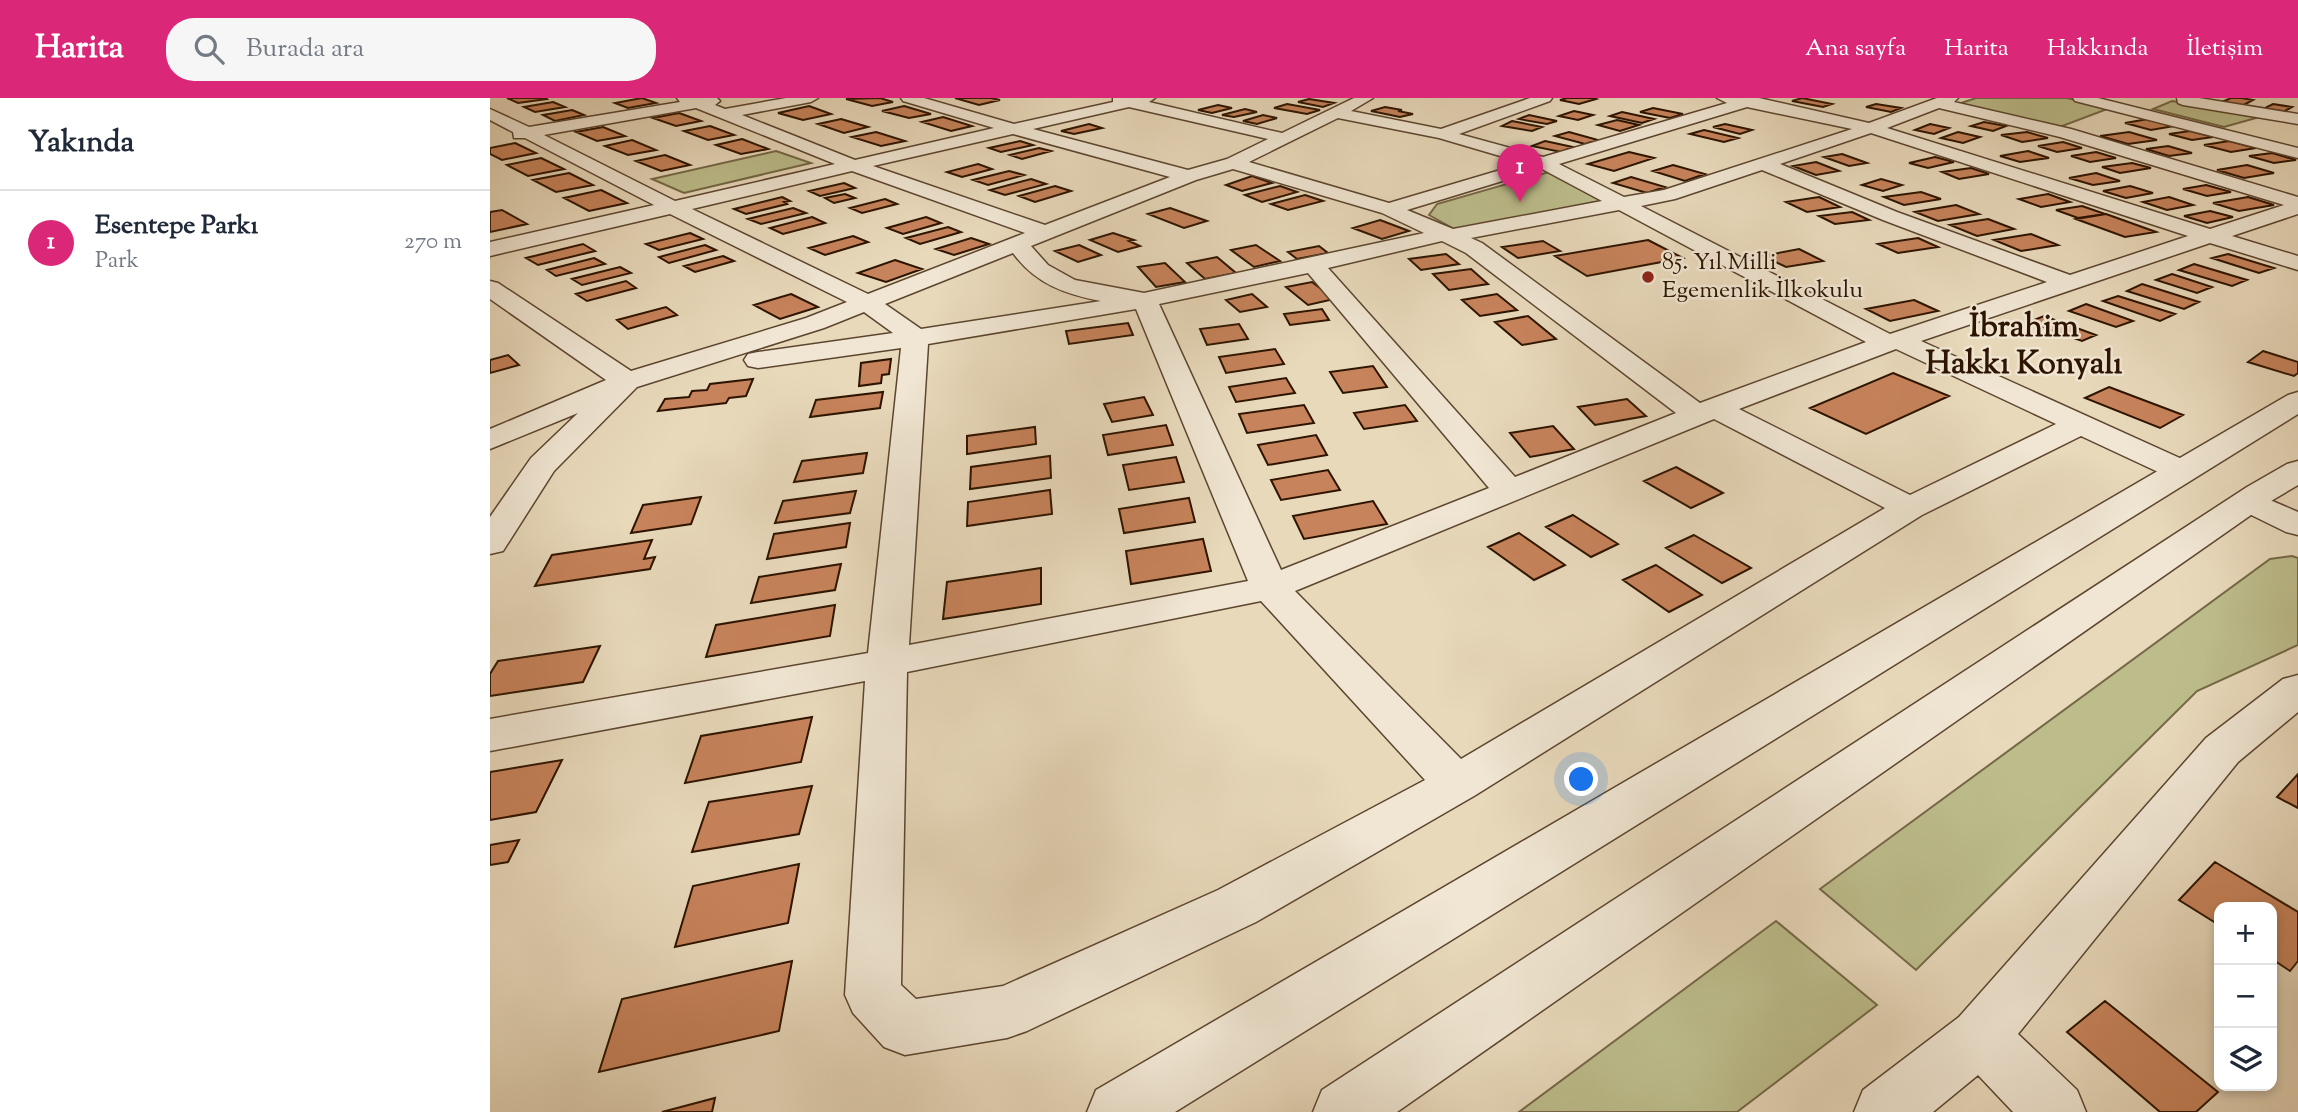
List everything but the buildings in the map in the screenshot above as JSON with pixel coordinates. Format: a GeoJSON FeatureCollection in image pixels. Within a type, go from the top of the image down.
{"type":"FeatureCollection","features":[{"type":"Feature","properties":{"kind":"street"},"geometry":{"type":"LineString","coordinates":[[503,137],[690,101],[725,106],[811,98]]}},
{"type":"Feature","properties":{"kind":"street"},"geometry":{"type":"LineString","coordinates":[[908,98],[1189,176]]}},
{"type":"Feature","properties":{"kind":"street"},"geometry":{"type":"LineString","coordinates":[[490,249],[1014,128],[1118,100],[1147,98]]}},
{"type":"Feature","properties":{"kind":"street"},"geometry":{"type":"LineString","coordinates":[[490,440],[623,385],[815,323],[1189,176],[1233,163],[1366,98]]}},
{"type":"Feature","properties":{"kind":"street"},"geometry":{"type":"LineString","coordinates":[[1442,134],[1545,98]]}},
{"type":"Feature","properties":{"kind":"street"},"geometry":{"type":"LineString","coordinates":[[1724,98],[1753,100],[1871,128],[2211,238],[2298,263]]}},
{"type":"Feature","properties":{"kind":"street"},"geometry":{"type":"LineString","coordinates":[[2080,98],[2132,105],[2298,153]]}},
{"type":"Feature","properties":{"kind":"street"},"geometry":{"type":"LineString","coordinates":[[2174,98],[2298,119]]}},
{"type":"Feature","properties":{"kind":"street"},"geometry":{"type":"LineString","coordinates":[[1118,100],[1284,138]]}},
{"type":"Feature","properties":{"kind":"street"},"geometry":{"type":"LineString","coordinates":[[1389,209],[1753,100]]}},
{"type":"Feature","properties":{"kind":"street"},"geometry":{"type":"LineString","coordinates":[[490,543],[542,465],[623,385],[733,363],[1038,320],[1314,266],[1449,235],[1668,195],[1944,101],[2065,132],[2298,205]]}},
{"type":"Feature","properties":{"kind":"street"},"geometry":{"type":"LineString","coordinates":[[2065,132],[2132,105]]}},
{"type":"Feature","properties":{"kind":"street"},"geometry":{"type":"LineString","coordinates":[[725,106],[852,165],[1046,233]]}},
{"type":"Feature","properties":{"kind":"street"},"geometry":{"type":"LineString","coordinates":[[958,114],[997,106]]}},
{"type":"Feature","properties":{"kind":"street"},"geometry":{"type":"LineString","coordinates":[[1338,113],[1442,134],[1544,163],[1893,342],[2182,471]]}},
{"type":"Feature","properties":{"kind":"street"},"geometry":{"type":"LineString","coordinates":[[490,114],[866,302],[915,337]]}},
{"type":"Feature","properties":{"kind":"street"},"geometry":{"type":"LineString","coordinates":[[2226,134],[2276,115]]}},
{"type":"Feature","properties":{"kind":"street"},"geometry":{"type":"LineString","coordinates":[[1233,163],[1389,209],[1449,235],[1474,248],[1706,412],[1910,508]]}},
{"type":"Feature","properties":{"kind":"street"},"geometry":{"type":"LineString","coordinates":[[1764,164],[1890,216],[2068,282]]}},
{"type":"Feature","properties":{"kind":"street"},"geometry":{"type":"LineString","coordinates":[[490,734],[887,663],[1270,587],[1706,412],[1893,342],[2068,282],[2211,238],[2298,205]]}},
{"type":"Feature","properties":{"kind":"street"},"geometry":{"type":"LineString","coordinates":[[1018,244],[1044,273],[1064,282],[1099,293],[1145,300]]}},
{"type":"Feature","properties":{"kind":"street"},"geometry":{"type":"LineString","coordinates":[[1314,266],[1509,491]]}},
{"type":"Feature","properties":{"kind":"street"},"geometry":{"type":"LineString","coordinates":[[490,288],[623,385]]}},
{"type":"Feature","properties":{"kind":"street"},"geometry":{"type":"LineString","coordinates":[[1145,300],[1270,587],[1457,784]]}},
{"type":"Feature","properties":{"kind":"street"},"geometry":{"type":"LineString","coordinates":[[915,337],[887,663],[873,995],[905,1028],[1007,1012],[1237,906],[1457,784],[1910,508],[2081,424]]}},
{"type":"Feature","properties":{"kind":"street"},"geometry":{"type":"LineString","coordinates":[[1118,1112],[2298,401]]}},
{"type":"Feature","properties":{"kind":"street"},"geometry":{"type":"LineString","coordinates":[[1344,1112],[2249,501],[2298,471]]}},
{"type":"Feature","properties":{"kind":"street"},"geometry":{"type":"LineString","coordinates":[[2249,501],[2298,525]]}},
{"type":"Feature","properties":{"kind":"street"},"geometry":{"type":"LineString","coordinates":[[1885,1112],[1980,1036],[2222,750],[2298,689]]}},
{"type":"Feature","properties":{"kind":"street"},"geometry":{"type":"LineString","coordinates":[[1980,1036],[2055,1112]]}},
{"type":"Feature","properties":{"kind":"green space"},"geometry":{"type":"Polygon","coordinates":[[[1976,98],[2067,98],[2110,108],[2057,128],[1958,104],[1976,98]]]}},
{"type":"Feature","properties":{"kind":"green space"},"geometry":{"type":"Polygon","coordinates":[[[2172,101],[2263,116],[2224,127],[2153,109],[2172,101]]]}},
{"type":"Feature","properties":{"kind":"green space"},"geometry":{"type":"Polygon","coordinates":[[[776,151],[811,163],[684,193],[652,179],[776,151]]]}},
{"type":"Feature","properties":{"kind":"green space"},"geometry":{"type":"Polygon","coordinates":[[[1549,172],[1606,200],[1456,230],[1429,215],[1437,204],[1549,172]]]}},
{"type":"Feature","properties":{"kind":"green space"},"geometry":{"type":"Polygon","coordinates":[[[2292,556],[2298,558],[2298,645],[2197,691],[1916,970],[1820,889],[2270,559],[2292,556]]]}},
{"type":"Feature","properties":{"kind":"green space"},"geometry":{"type":"Polygon","coordinates":[[[1776,921],[1877,1005],[1737,1112],[1519,1112],[1776,921]]]}},
{"type":"Feature","properties":{"kind":"place","name":"Esentepe Parkı"},"geometry":{"type":"Point","coordinates":[1520,202]}},
{"type":"Feature","properties":{"kind":"place","name":"85. Yıl Milli Egemenlik İlkokulu"},"geometry":{"type":"Point","coordinates":[1648,277]}},
{"type":"Feature","properties":{"kind":"district","name":"İbrahim Hakkı Konyalı"},"geometry":{"type":"Point","coordinates":[2024,346]}}]}
